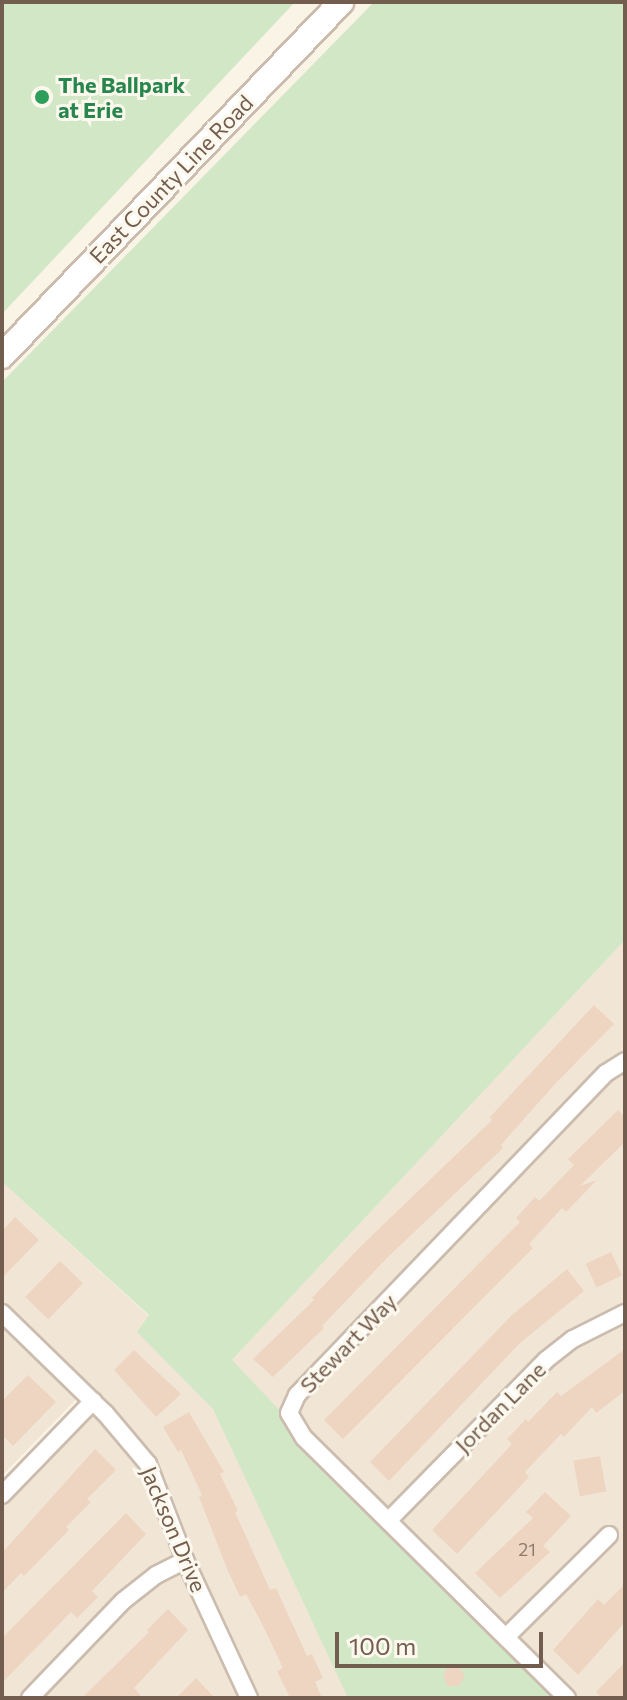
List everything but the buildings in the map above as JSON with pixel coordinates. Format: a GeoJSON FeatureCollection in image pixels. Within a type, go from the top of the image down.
{"type":"FeatureCollection","features":[{"type":"Feature","properties":{"kind":"main road","name":"East County Line Road"},"geometry":{"type":"LineString","coordinates":[[2,356],[341,2]]}},
{"type":"Feature","properties":{"kind":"street","name":"Stewart Way"},"geometry":{"type":"LineString","coordinates":[[567,1698],[304,1438],[289,1413],[297,1395],[606,1073],[625,1061]]}},
{"type":"Feature","properties":{"kind":"street","name":"Jackson Drive"},"geometry":{"type":"LineString","coordinates":[[2,1313],[93,1401],[134,1444],[148,1464],[185,1560],[249,1698]]}},
{"type":"Feature","properties":{"kind":"street","name":"Jordan Lane"},"geometry":{"type":"LineString","coordinates":[[389,1520],[546,1360],[573,1339],[625,1313]]}},
{"type":"Feature","properties":{"kind":"street"},"geometry":{"type":"LineString","coordinates":[[2,1495],[93,1401]]}},
{"type":"Feature","properties":{"kind":"street"},"geometry":{"type":"LineString","coordinates":[[506,1637],[609,1535]]}},
{"type":"Feature","properties":{"kind":"street"},"geometry":{"type":"LineString","coordinates":[[30,1698],[123,1601],[156,1575],[185,1560]]}},
{"type":"Feature","properties":{"kind":"shaded area"},"geometry":{"type":"Polygon","coordinates":[[[625,940],[625,1698],[2,1698],[2,1479],[93,1387],[90,1385],[2,1476],[2,1182],[149,1316],[232,1360],[625,940]]]}},
{"type":"Feature","properties":{"kind":"green space"},"geometry":{"type":"Polygon","coordinates":[[[2,2],[295,2],[2,314],[2,2]]]}},
{"type":"Feature","properties":{"kind":"green space"},"geometry":{"type":"Polygon","coordinates":[[[374,2],[625,2],[625,940],[232,1360],[553,1698],[348,1698],[213,1409],[137,1332],[149,1315],[2,1182],[2,382],[374,2]]]}},
{"type":"Feature","properties":{"kind":"place","name":"The Ballpark at Erie"},"geometry":{"type":"Point","coordinates":[42,97]}}]}
